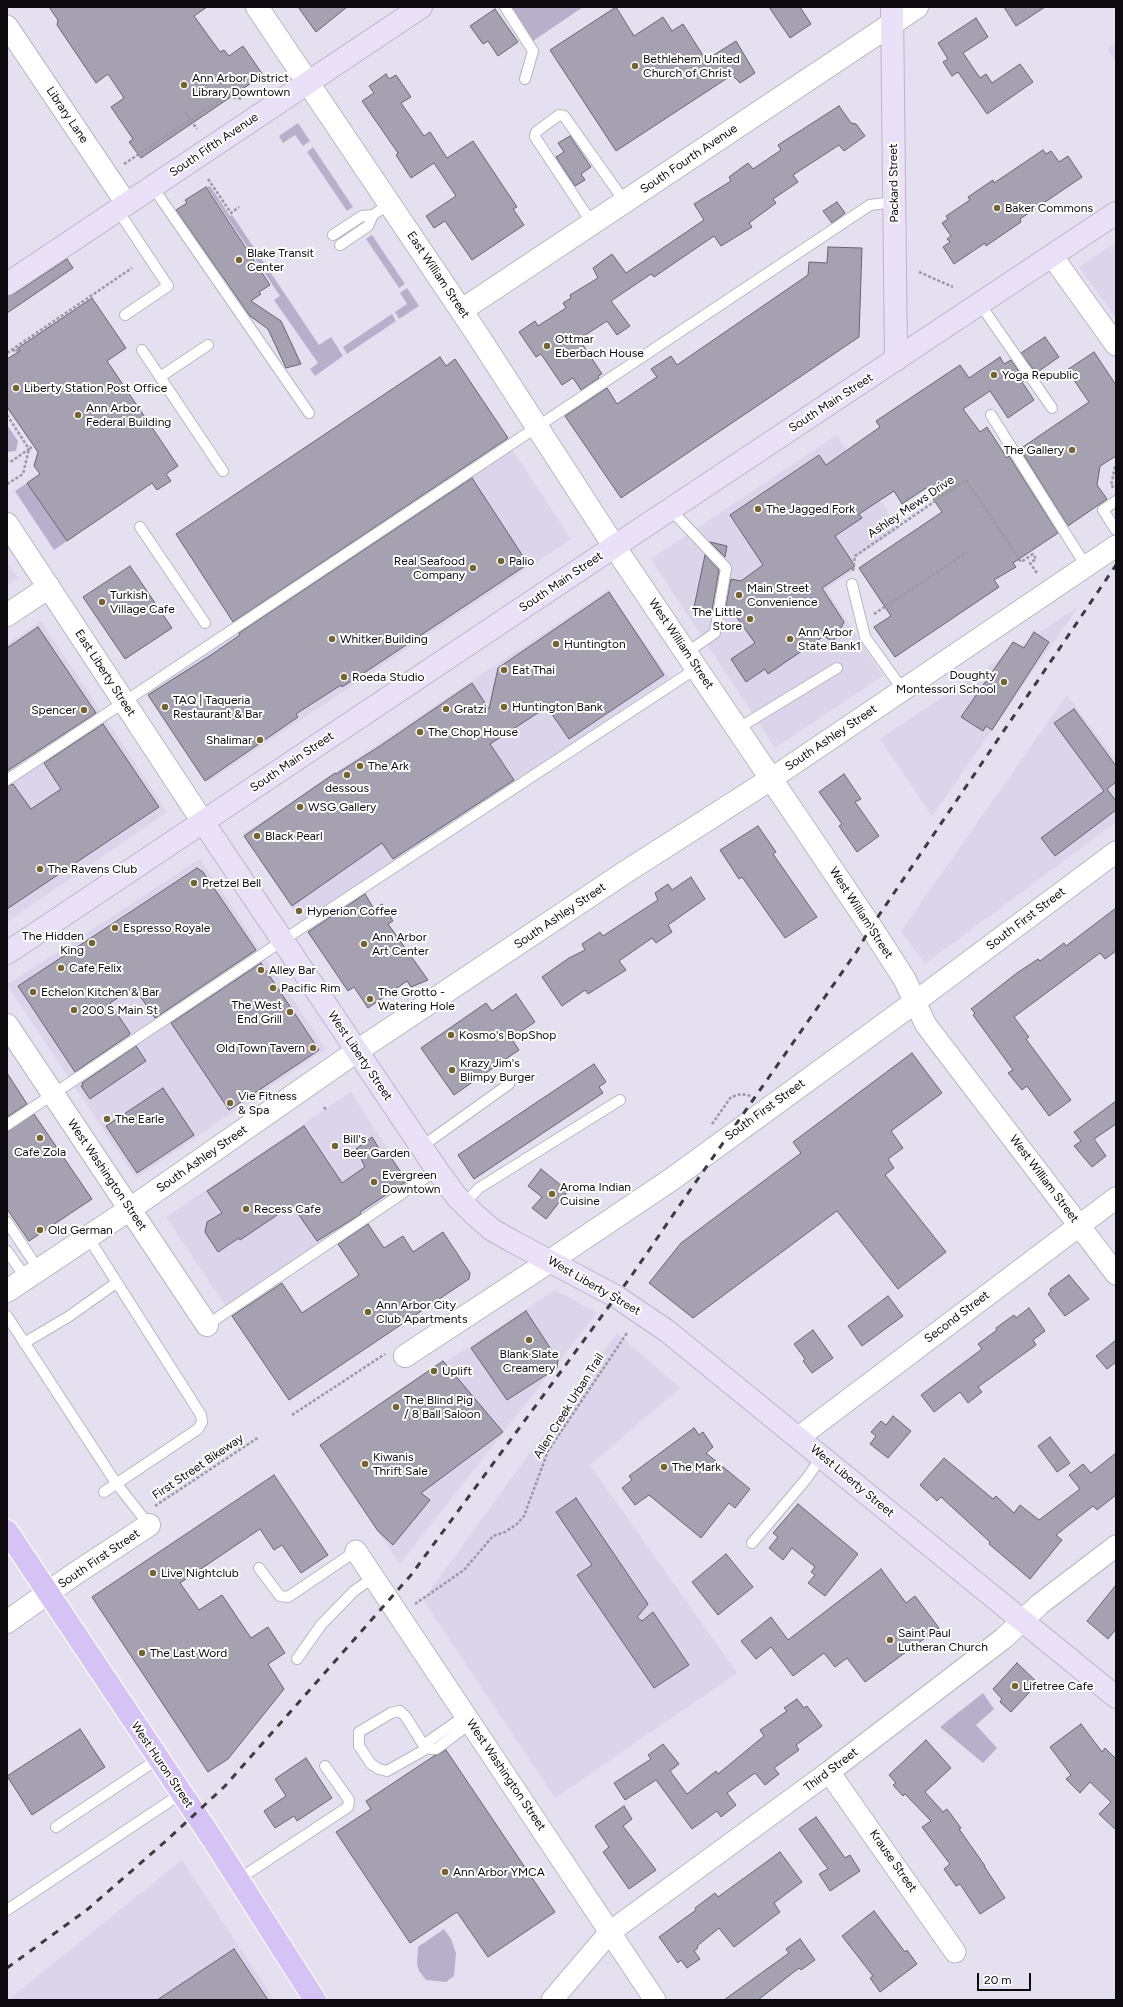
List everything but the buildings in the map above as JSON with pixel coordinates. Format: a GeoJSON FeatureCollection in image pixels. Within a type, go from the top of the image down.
{"type":"FeatureCollection","features":[{"type":"Feature","properties":{"kind":"main road","name":"South Fifth Avenue"},"geometry":{"type":"LineString","coordinates":[[9,279],[122,206],[421,7]]}},
{"type":"Feature","properties":{"kind":"main road","name":"Packard Street"},"geometry":{"type":"LineString","coordinates":[[892,15],[896,360]]}},
{"type":"Feature","properties":{"kind":"main road","name":"South Main Street"},"geometry":{"type":"LineString","coordinates":[[7,953],[614,546],[1052,256],[1115,217]]}},
{"type":"Feature","properties":{"kind":"main road","name":"West Liberty Street"},"geometry":{"type":"LineString","coordinates":[[202,822],[437,1170],[464,1204],[492,1229],[550,1262],[617,1297],[667,1331],[799,1437],[1022,1622],[1116,1697]]}},
{"type":"Feature","properties":{"kind":"main road","name":"West Huron Street"},"geometry":{"type":"LineString","coordinates":[[7,1531],[239,1879],[315,2000]]}},
{"type":"Feature","properties":{"kind":"street","name":"East William Street"},"geometry":{"type":"LineString","coordinates":[[257,7],[307,83],[381,209],[462,310],[614,546]]}},
{"type":"Feature","properties":{"kind":"street","name":"South Fourth Avenue"},"geometry":{"type":"LineString","coordinates":[[462,310],[624,202],[892,15],[917,7]]}},
{"type":"Feature","properties":{"kind":"street","name":"Library Lane"},"geometry":{"type":"LineString","coordinates":[[7,26],[122,206]]}},
{"type":"Feature","properties":{"kind":"street"},"geometry":{"type":"LineString","coordinates":[[1052,256],[1116,345]]}},
{"type":"Feature","properties":{"kind":"street","name":"East Liberty Street"},"geometry":{"type":"LineString","coordinates":[[7,524],[202,822]]}},
{"type":"Feature","properties":{"kind":"street","name":"West William Street"},"geometry":{"type":"LineString","coordinates":[[614,546],[871,927],[905,980],[926,1025],[1116,1274]]}},
{"type":"Feature","properties":{"kind":"street","name":"South Ashley Street"},"geometry":{"type":"LineString","coordinates":[[7,1291],[130,1209],[357,1051],[624,873],[771,779],[1116,546]]}},
{"type":"Feature","properties":{"kind":"street"},"geometry":{"type":"LineString","coordinates":[[7,615],[49,587]]}},
{"type":"Feature","properties":{"kind":"street","name":"South First Street"},"geometry":{"type":"LineString","coordinates":[[397,1354],[550,1262],[672,1179],[915,1002],[1116,852]]}},
{"type":"Feature","properties":{"kind":"street","name":"West Washington Street"},"geometry":{"type":"LineString","coordinates":[[7,1025],[207,1325]]}},
{"type":"Feature","properties":{"kind":"street","name":"Second Street"},"geometry":{"type":"LineString","coordinates":[[799,1437],[1116,1198]]}},
{"type":"Feature","properties":{"kind":"street","name":"South First Street"},"geometry":{"type":"LineString","coordinates":[[7,1622],[49,1593],[151,1516]]}},
{"type":"Feature","properties":{"kind":"street","name":"Third Street"},"geometry":{"type":"LineString","coordinates":[[552,2000],[610,1932],[830,1772],[1004,1638],[1040,1604],[1116,1546]]}},
{"type":"Feature","properties":{"kind":"street","name":"West Washington Street"},"geometry":{"type":"LineString","coordinates":[[356,1551],[655,2000]]}},
{"type":"Feature","properties":{"kind":"street","name":"Krause Street"},"geometry":{"type":"LineString","coordinates":[[830,1772],[956,1952]]}},
{"type":"Feature","properties":{"kind":"lane"},"geometry":{"type":"LineString","coordinates":[[504,7],[533,51],[525,79]]}},
{"type":"Feature","properties":{"kind":"lane"},"geometry":{"type":"LineString","coordinates":[[592,223],[535,137],[536,132],[559,115],[564,116],[624,202]]}},
{"type":"Feature","properties":{"kind":"lane"},"geometry":{"type":"LineString","coordinates":[[152,186],[309,413]]}},
{"type":"Feature","properties":{"kind":"lane"},"geometry":{"type":"LineString","coordinates":[[7,780],[870,205],[894,202]]}},
{"type":"Feature","properties":{"kind":"lane"},"geometry":{"type":"LineString","coordinates":[[122,206],[168,286],[125,315]]}},
{"type":"Feature","properties":{"kind":"lane"},"geometry":{"type":"LineString","coordinates":[[333,235],[362,216],[381,209]]}},
{"type":"Feature","properties":{"kind":"lane"},"geometry":{"type":"LineString","coordinates":[[340,245],[368,226],[381,209]]}},
{"type":"Feature","properties":{"kind":"lane"},"geometry":{"type":"LineString","coordinates":[[980,304],[1052,408]]}},
{"type":"Feature","properties":{"kind":"lane"},"geometry":{"type":"LineString","coordinates":[[160,376],[208,345]]}},
{"type":"Feature","properties":{"kind":"lane"},"geometry":{"type":"LineString","coordinates":[[142,350],[223,471]]}},
{"type":"Feature","properties":{"kind":"lane"},"geometry":{"type":"LineString","coordinates":[[991,415],[1086,566]]}},
{"type":"Feature","properties":{"kind":"lane"},"geometry":{"type":"LineString","coordinates":[[1116,501],[1102,508],[1116,530]]}},
{"type":"Feature","properties":{"kind":"lane"},"geometry":{"type":"LineString","coordinates":[[7,1125],[282,941],[691,660],[715,633],[726,568],[670,509]]}},
{"type":"Feature","properties":{"kind":"lane"},"geometry":{"type":"LineString","coordinates":[[140,527],[206,623]]}},
{"type":"Feature","properties":{"kind":"lane"},"geometry":{"type":"LineString","coordinates":[[852,584],[866,637],[903,690]]}},
{"type":"Feature","properties":{"kind":"lane"},"geometry":{"type":"LineString","coordinates":[[738,729],[837,668]]}},
{"type":"Feature","properties":{"kind":"lane"},"geometry":{"type":"LineString","coordinates":[[422,1147],[509,1084]]}},
{"type":"Feature","properties":{"kind":"lane"},"geometry":{"type":"LineString","coordinates":[[464,1204],[479,1188],[620,1100]]}},
{"type":"Feature","properties":{"kind":"lane"},"geometry":{"type":"LineString","coordinates":[[207,1325],[437,1170]]}},
{"type":"Feature","properties":{"kind":"lane"},"geometry":{"type":"LineString","coordinates":[[8,1225],[33,1274]]}},
{"type":"Feature","properties":{"kind":"lane"},"geometry":{"type":"LineString","coordinates":[[88,1237],[201,1414],[202,1422],[198,1429],[104,1492]]}},
{"type":"Feature","properties":{"kind":"lane"},"geometry":{"type":"LineString","coordinates":[[7,1251],[33,1274]]}},
{"type":"Feature","properties":{"kind":"lane"},"geometry":{"type":"LineString","coordinates":[[24,1343],[68,1317],[116,1283]]}},
{"type":"Feature","properties":{"kind":"lane"},"geometry":{"type":"LineString","coordinates":[[7,1316],[116,1483],[151,1516]]}},
{"type":"Feature","properties":{"kind":"lane"},"geometry":{"type":"LineString","coordinates":[[752,1543],[807,1478],[822,1456]]}},
{"type":"Feature","properties":{"kind":"lane"},"geometry":{"type":"LineString","coordinates":[[259,1568],[280,1596],[288,1597],[356,1551]]}},
{"type":"Feature","properties":{"kind":"lane"},"geometry":{"type":"LineString","coordinates":[[297,1659],[321,1625],[354,1591],[374,1577]]}},
{"type":"Feature","properties":{"kind":"lane"},"geometry":{"type":"LineString","coordinates":[[426,1749],[406,1716],[400,1711],[359,1732],[359,1746],[371,1764],[379,1769],[387,1771],[426,1749],[429,1741],[468,1719]]}},
{"type":"Feature","properties":{"kind":"lane"},"geometry":{"type":"LineString","coordinates":[[56,1827],[158,1759]]}},
{"type":"Feature","properties":{"kind":"lane"},"geometry":{"type":"LineString","coordinates":[[239,1879],[348,1807],[349,1800],[325,1766]]}},
{"type":"Feature","properties":{"kind":"lane"},"geometry":{"type":"LineString","coordinates":[[7,1910],[182,1793]]}},
{"type":"Feature","properties":{"kind":"path"},"geometry":{"type":"LineString","coordinates":[[123,165],[226,96],[242,99]]}},
{"type":"Feature","properties":{"kind":"path"},"geometry":{"type":"LineString","coordinates":[[185,112],[197,129]]}},
{"type":"Feature","properties":{"kind":"path"},"geometry":{"type":"LineString","coordinates":[[208,179],[230,213],[239,207]]}},
{"type":"Feature","properties":{"kind":"path"},"geometry":{"type":"LineString","coordinates":[[7,352],[132,268]]}},
{"type":"Feature","properties":{"kind":"path"},"geometry":{"type":"LineString","coordinates":[[919,272],[953,287]]}},
{"type":"Feature","properties":{"kind":"path"},"geometry":{"type":"LineString","coordinates":[[13,349],[15,352],[19,350]]}},
{"type":"Feature","properties":{"kind":"path"},"geometry":{"type":"LineString","coordinates":[[7,415],[29,449],[23,474],[7,484]]}},
{"type":"Feature","properties":{"kind":"path"},"geometry":{"type":"LineString","coordinates":[[14,425],[18,422]]}},
{"type":"Feature","properties":{"kind":"path"},"geometry":{"type":"LineString","coordinates":[[7,461],[12,460],[40,442]]}},
{"type":"Feature","properties":{"kind":"path"},"geometry":{"type":"LineString","coordinates":[[1116,466],[1111,486],[1116,488]]}},
{"type":"Feature","properties":{"kind":"path","name":"Ashley Mews Drive"},"geometry":{"type":"LineString","coordinates":[[852,584],[855,556],[966,480],[1021,562],[1033,554],[1036,559],[1030,563],[1037,573]]}},
{"type":"Feature","properties":{"kind":"path"},"geometry":{"type":"LineString","coordinates":[[862,622],[966,553]]}},
{"type":"Feature","properties":{"kind":"path"},"geometry":{"type":"LineString","coordinates":[[324,1107],[327,1111]]}},
{"type":"Feature","properties":{"kind":"path","name":"Allen Creek Urban Trail"},"geometry":{"type":"LineString","coordinates":[[415,1604],[464,1570],[493,1536],[505,1532],[517,1524],[524,1516],[548,1450],[627,1333]]}},
{"type":"Feature","properties":{"kind":"path"},"geometry":{"type":"LineString","coordinates":[[292,1415],[397,1354]]}},
{"type":"Feature","properties":{"kind":"path","name":"First Street Bikeway"},"geometry":{"type":"LineString","coordinates":[[151,1516],[259,1437]]}},
{"type":"Feature","properties":{"kind":"shaded area"},"geometry":{"type":"Polygon","coordinates":[[[510,7],[583,7],[533,41],[510,7]]]}},
{"type":"Feature","properties":{"kind":"shaded area"},"geometry":{"type":"Polygon","coordinates":[[[1116,43],[1116,62],[1107,49],[1116,43]]]}},
{"type":"Feature","properties":{"kind":"shaded area"},"geometry":{"type":"Polygon","coordinates":[[[298,123],[310,141],[303,146],[295,135],[283,143],[279,136],[298,123]]]}},
{"type":"Feature","properties":{"kind":"shaded area"},"geometry":{"type":"Polygon","coordinates":[[[313,147],[353,207],[347,211],[307,152],[313,147]]]}},
{"type":"Feature","properties":{"kind":"shaded area"},"geometry":{"type":"Polygon","coordinates":[[[210,186],[230,216],[232,215],[319,345],[331,337],[343,356],[315,376],[310,369],[318,363],[274,300],[280,296],[207,187],[210,186]]]}},
{"type":"Feature","properties":{"kind":"shaded area"},"geometry":{"type":"Polygon","coordinates":[[[372,235],[405,284],[399,288],[366,239],[372,235]]]}},
{"type":"Feature","properties":{"kind":"shaded area"},"geometry":{"type":"Polygon","coordinates":[[[1116,242],[1116,318],[1079,267],[1116,242]]]}},
{"type":"Feature","properties":{"kind":"shaded area"},"geometry":{"type":"Polygon","coordinates":[[[407,288],[419,306],[399,319],[395,312],[407,304],[400,293],[407,288]]]}},
{"type":"Feature","properties":{"kind":"shaded area"},"geometry":{"type":"Polygon","coordinates":[[[392,314],[396,321],[347,354],[343,347],[392,314]]]}},
{"type":"Feature","properties":{"kind":"shaded area"},"geometry":{"type":"Polygon","coordinates":[[[7,425],[18,441],[16,451],[7,452],[7,425]]]}},
{"type":"Feature","properties":{"kind":"shaded area"},"geometry":{"type":"Polygon","coordinates":[[[837,435],[899,529],[851,561],[856,569],[826,589],[883,676],[775,748],[651,559],[837,435]]]}},
{"type":"Feature","properties":{"kind":"shaded area"},"geometry":{"type":"Polygon","coordinates":[[[512,449],[571,539],[208,782],[148,693],[512,449]]]}},
{"type":"Feature","properties":{"kind":"shaded area"},"geometry":{"type":"Polygon","coordinates":[[[27,483],[67,541],[54,550],[15,491],[27,483]]]}},
{"type":"Feature","properties":{"kind":"shaded area"},"geometry":{"type":"Polygon","coordinates":[[[7,562],[18,578],[7,585],[7,562]]]}},
{"type":"Feature","properties":{"kind":"shaded area"},"geometry":{"type":"Polygon","coordinates":[[[608,590],[669,678],[303,925],[243,834],[608,590]]]}},
{"type":"Feature","properties":{"kind":"shaded area"},"geometry":{"type":"Polygon","coordinates":[[[1078,607],[932,816],[880,739],[1078,607]]]}},
{"type":"Feature","properties":{"kind":"shaded area"},"geometry":{"type":"Polygon","coordinates":[[[41,621],[167,812],[7,922],[7,644],[41,621]]]}},
{"type":"Feature","properties":{"kind":"shaded area"},"geometry":{"type":"Polygon","coordinates":[[[1067,695],[1116,760],[1116,822],[925,964],[901,931],[1067,695]]]}},
{"type":"Feature","properties":{"kind":"shaded area"},"geometry":{"type":"Polygon","coordinates":[[[200,859],[326,1049],[136,1178],[7,985],[200,859]]]}},
{"type":"Feature","properties":{"kind":"shaded area"},"geometry":{"type":"Polygon","coordinates":[[[351,1092],[410,1184],[227,1308],[166,1217],[351,1092]]]}},
{"type":"Feature","properties":{"kind":"shaded area"},"geometry":{"type":"Polygon","coordinates":[[[555,1290],[597,1313],[400,1564],[320,1445],[555,1290]]]}},
{"type":"Feature","properties":{"kind":"shaded area"},"geometry":{"type":"Polygon","coordinates":[[[617,1333],[680,1388],[590,1465],[737,1673],[555,1798],[423,1600],[617,1333]]]}},
{"type":"Feature","properties":{"kind":"shaded area"},"geometry":{"type":"Polygon","coordinates":[[[983,1693],[994,1709],[976,1725],[997,1748],[983,1763],[940,1727],[983,1693]]]}},
{"type":"Feature","properties":{"kind":"shaded area"},"geometry":{"type":"Polygon","coordinates":[[[182,1860],[274,2000],[8,2000],[182,1860]]]}},
{"type":"Feature","properties":{"kind":"shaded area"},"geometry":{"type":"Polygon","coordinates":[[[444,1929],[451,1939],[456,1953],[454,1976],[446,1982],[426,1980],[419,1971],[417,1964],[418,1947],[444,1929]]]}},
{"type":"Feature","properties":{"kind":"railway"},"geometry":{"type":"LineString","coordinates":[[7,1968],[88,1909],[167,1840],[225,1786],[411,1575],[632,1275],[857,951],[871,927],[1116,565]]}},
{"type":"Feature","properties":{"kind":"place","name":"Bethlehem United Church of Christ"},"geometry":{"type":"Point","coordinates":[635,66]}},
{"type":"Feature","properties":{"kind":"place","name":"Ann Arbor District Library Downtown"},"geometry":{"type":"Point","coordinates":[184,85]}},
{"type":"Feature","properties":{"kind":"place","name":"Baker Commons"},"geometry":{"type":"Point","coordinates":[997,208]}},
{"type":"Feature","properties":{"kind":"place","name":"Blake Transit Center"},"geometry":{"type":"Point","coordinates":[239,260]}},
{"type":"Feature","properties":{"kind":"place","name":"Ottmar Eberbach House"},"geometry":{"type":"Point","coordinates":[547,346]}},
{"type":"Feature","properties":{"kind":"place","name":"Yoga Republic"},"geometry":{"type":"Point","coordinates":[994,375]}},
{"type":"Feature","properties":{"kind":"place","name":"Liberty Station Post Office"},"geometry":{"type":"Point","coordinates":[16,388]}},
{"type":"Feature","properties":{"kind":"place","name":"Ann Arbor Federal Building"},"geometry":{"type":"Point","coordinates":[78,415]}},
{"type":"Feature","properties":{"kind":"place","name":"The Gallery"},"geometry":{"type":"Point","coordinates":[1072,450]}},
{"type":"Feature","properties":{"kind":"place","name":"The Jagged Fork"},"geometry":{"type":"Point","coordinates":[758,509]}},
{"type":"Feature","properties":{"kind":"place","name":"Palio"},"geometry":{"type":"Point","coordinates":[501,561]}},
{"type":"Feature","properties":{"kind":"place","name":"Real Seafood Company"},"geometry":{"type":"Point","coordinates":[473,568]}},
{"type":"Feature","properties":{"kind":"place","name":"Main Street Convenience"},"geometry":{"type":"Point","coordinates":[739,595]}},
{"type":"Feature","properties":{"kind":"place","name":"Turkish Village Cafe"},"geometry":{"type":"Point","coordinates":[102,602]}},
{"type":"Feature","properties":{"kind":"place","name":"The Little Store"},"geometry":{"type":"Point","coordinates":[750,619]}},
{"type":"Feature","properties":{"kind":"place","name":"Whitker Building"},"geometry":{"type":"Point","coordinates":[332,639]}},
{"type":"Feature","properties":{"kind":"place","name":"Ann Arbor State Bank1"},"geometry":{"type":"Point","coordinates":[790,639]}},
{"type":"Feature","properties":{"kind":"place","name":"Huntington"},"geometry":{"type":"Point","coordinates":[556,644]}},
{"type":"Feature","properties":{"kind":"place","name":"Eat Thai"},"geometry":{"type":"Point","coordinates":[504,670]}},
{"type":"Feature","properties":{"kind":"place","name":"Roeda Studio"},"geometry":{"type":"Point","coordinates":[344,677]}},
{"type":"Feature","properties":{"kind":"place","name":"Doughty Montessori School"},"geometry":{"type":"Point","coordinates":[1004,682]}},
{"type":"Feature","properties":{"kind":"place","name":"TAQ | Taqueria Restaurant & Bar"},"geometry":{"type":"Point","coordinates":[165,707]}},
{"type":"Feature","properties":{"kind":"place","name":"Huntington Bank"},"geometry":{"type":"Point","coordinates":[504,707]}},
{"type":"Feature","properties":{"kind":"place","name":"Gratzi"},"geometry":{"type":"Point","coordinates":[446,709]}},
{"type":"Feature","properties":{"kind":"place","name":"Spencer"},"geometry":{"type":"Point","coordinates":[84,710]}},
{"type":"Feature","properties":{"kind":"place","name":"The Chop House"},"geometry":{"type":"Point","coordinates":[420,732]}},
{"type":"Feature","properties":{"kind":"place","name":"Shalimar"},"geometry":{"type":"Point","coordinates":[260,740]}},
{"type":"Feature","properties":{"kind":"place","name":"The Ark"},"geometry":{"type":"Point","coordinates":[360,766]}},
{"type":"Feature","properties":{"kind":"place","name":"dessous"},"geometry":{"type":"Point","coordinates":[347,775]}},
{"type":"Feature","properties":{"kind":"place","name":"WSG Gallery"},"geometry":{"type":"Point","coordinates":[300,807]}},
{"type":"Feature","properties":{"kind":"place","name":"Black Pearl"},"geometry":{"type":"Point","coordinates":[257,836]}},
{"type":"Feature","properties":{"kind":"place","name":"The Ravens Club"},"geometry":{"type":"Point","coordinates":[40,869]}},
{"type":"Feature","properties":{"kind":"place","name":"Pretzel Bell"},"geometry":{"type":"Point","coordinates":[194,883]}},
{"type":"Feature","properties":{"kind":"place","name":"Hyperion Coffee"},"geometry":{"type":"Point","coordinates":[299,911]}},
{"type":"Feature","properties":{"kind":"place","name":"Espresso Royale"},"geometry":{"type":"Point","coordinates":[115,928]}},
{"type":"Feature","properties":{"kind":"place","name":"The Hidden King"},"geometry":{"type":"Point","coordinates":[92,943]}},
{"type":"Feature","properties":{"kind":"place","name":"Ann Arbor Art Center"},"geometry":{"type":"Point","coordinates":[364,944]}},
{"type":"Feature","properties":{"kind":"place","name":"Cafe Felix"},"geometry":{"type":"Point","coordinates":[61,968]}},
{"type":"Feature","properties":{"kind":"place","name":"Alley Bar"},"geometry":{"type":"Point","coordinates":[261,970]}},
{"type":"Feature","properties":{"kind":"place","name":"Pacific Rim"},"geometry":{"type":"Point","coordinates":[273,988]}},
{"type":"Feature","properties":{"kind":"place","name":"Echelon Kitchen & Bar"},"geometry":{"type":"Point","coordinates":[33,992]}},
{"type":"Feature","properties":{"kind":"place","name":"The Grotto - Watering Hole"},"geometry":{"type":"Point","coordinates":[370,999]}},
{"type":"Feature","properties":{"kind":"place","name":"200 S Main St"},"geometry":{"type":"Point","coordinates":[74,1010]}},
{"type":"Feature","properties":{"kind":"place","name":"The West End Grill"},"geometry":{"type":"Point","coordinates":[290,1012]}},
{"type":"Feature","properties":{"kind":"place","name":"Kosmo's BopShop"},"geometry":{"type":"Point","coordinates":[451,1035]}},
{"type":"Feature","properties":{"kind":"place","name":"Old Town Tavern"},"geometry":{"type":"Point","coordinates":[313,1048]}},
{"type":"Feature","properties":{"kind":"place","name":"Krazy Jim's Blimpy Burger"},"geometry":{"type":"Point","coordinates":[452,1070]}},
{"type":"Feature","properties":{"kind":"place","name":"Vie Fitness & Spa"},"geometry":{"type":"Point","coordinates":[230,1103]}},
{"type":"Feature","properties":{"kind":"place","name":"The Earle"},"geometry":{"type":"Point","coordinates":[107,1119]}},
{"type":"Feature","properties":{"kind":"place","name":"Cafe Zola"},"geometry":{"type":"Point","coordinates":[40,1138]}},
{"type":"Feature","properties":{"kind":"place","name":"Bill's Beer Garden"},"geometry":{"type":"Point","coordinates":[335,1146]}},
{"type":"Feature","properties":{"kind":"place","name":"Evergreen Downtown"},"geometry":{"type":"Point","coordinates":[374,1182]}},
{"type":"Feature","properties":{"kind":"place","name":"Aroma Indian Cuisine"},"geometry":{"type":"Point","coordinates":[552,1194]}},
{"type":"Feature","properties":{"kind":"place","name":"Recess Cafe"},"geometry":{"type":"Point","coordinates":[246,1209]}},
{"type":"Feature","properties":{"kind":"place","name":"Old German"},"geometry":{"type":"Point","coordinates":[40,1230]}},
{"type":"Feature","properties":{"kind":"place","name":"Ann Arbor City Club Apartments"},"geometry":{"type":"Point","coordinates":[368,1312]}},
{"type":"Feature","properties":{"kind":"place","name":"Blank Slate Creamery"},"geometry":{"type":"Point","coordinates":[529,1340]}},
{"type":"Feature","properties":{"kind":"place","name":"Uplift"},"geometry":{"type":"Point","coordinates":[434,1371]}},
{"type":"Feature","properties":{"kind":"place","name":"The Blind Pig / 8 Ball Saloon"},"geometry":{"type":"Point","coordinates":[396,1407]}},
{"type":"Feature","properties":{"kind":"place","name":"Kiwanis Thrift Sale"},"geometry":{"type":"Point","coordinates":[365,1464]}},
{"type":"Feature","properties":{"kind":"place","name":"The Mark"},"geometry":{"type":"Point","coordinates":[664,1467]}},
{"type":"Feature","properties":{"kind":"place","name":"Live Nightclub"},"geometry":{"type":"Point","coordinates":[153,1573]}},
{"type":"Feature","properties":{"kind":"place","name":"Saint Paul Lutheran Church"},"geometry":{"type":"Point","coordinates":[890,1640]}},
{"type":"Feature","properties":{"kind":"place","name":"The Last Word"},"geometry":{"type":"Point","coordinates":[142,1653]}},
{"type":"Feature","properties":{"kind":"place","name":"Lifetree Cafe"},"geometry":{"type":"Point","coordinates":[1015,1686]}},
{"type":"Feature","properties":{"kind":"place","name":"Ann Arbor YMCA"},"geometry":{"type":"Point","coordinates":[445,1872]}}]}
